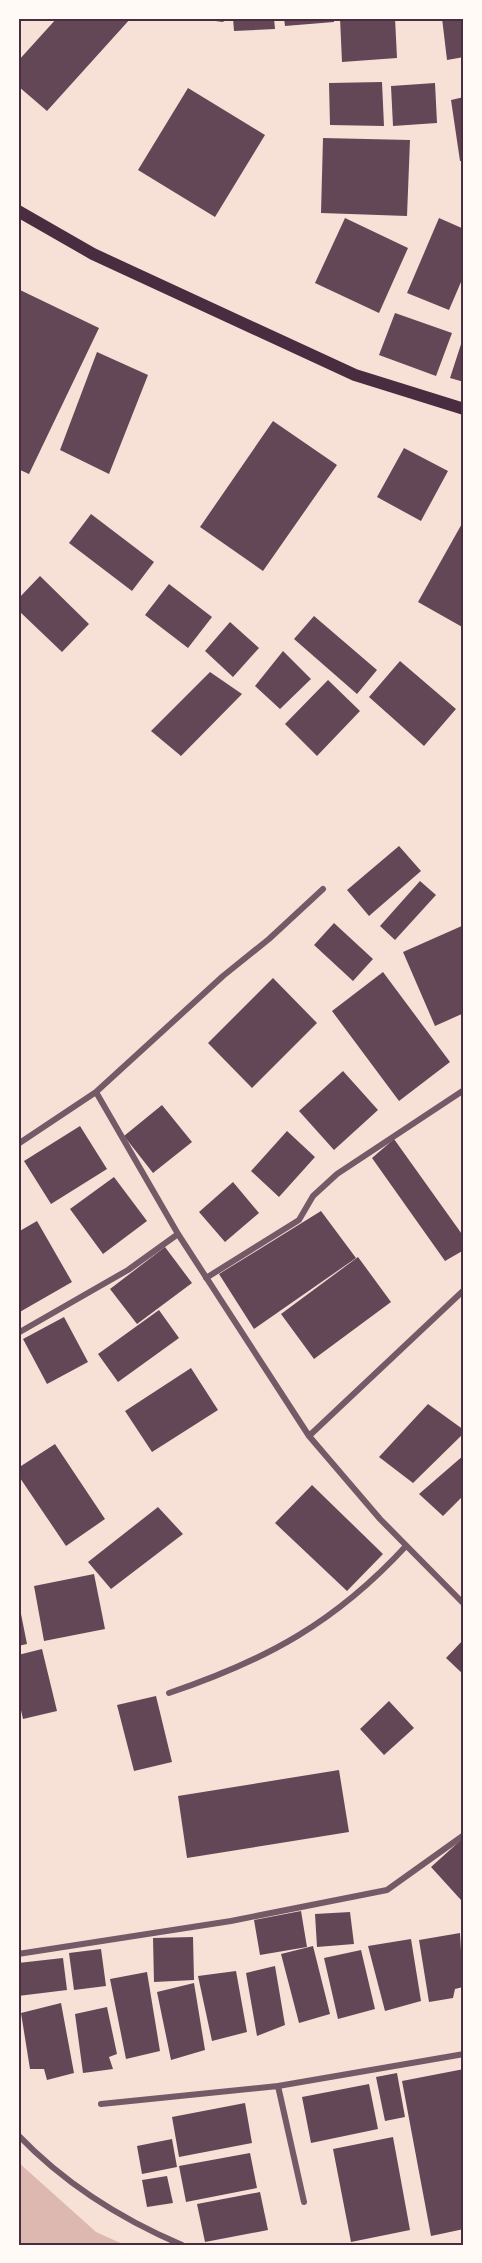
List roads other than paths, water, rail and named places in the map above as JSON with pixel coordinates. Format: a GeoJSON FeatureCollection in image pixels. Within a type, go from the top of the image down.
{"type":"FeatureCollection","features":[{"type":"Feature","properties":{"kind":"main road"},"geometry":{"type":"LineString","coordinates":[[18,211],[93,254],[355,375],[464,409]]}},
{"type":"Feature","properties":{"kind":"street"},"geometry":{"type":"LineString","coordinates":[[216,18],[222,19]]}},
{"type":"Feature","properties":{"kind":"street"},"geometry":{"type":"LineString","coordinates":[[18,1144],[96,1092],[223,976],[270,939],[323,889]]}},
{"type":"Feature","properties":{"kind":"street"},"geometry":{"type":"LineString","coordinates":[[206,1278],[298,1220],[313,1196],[337,1174],[464,1090]]}},
{"type":"Feature","properties":{"kind":"street"},"geometry":{"type":"LineString","coordinates":[[96,1092],[178,1234],[309,1436],[345,1481],[464,1604]]}},
{"type":"Feature","properties":{"kind":"street"},"geometry":{"type":"LineString","coordinates":[[18,1333],[121,1274],[178,1234]]}},
{"type":"Feature","properties":{"kind":"street"},"geometry":{"type":"LineString","coordinates":[[309,1436],[464,1290]]}},
{"type":"Feature","properties":{"kind":"street"},"geometry":{"type":"LineString","coordinates":[[170,1693],[251,1663],[317,1625],[380,1574],[406,1546]]}},
{"type":"Feature","properties":{"kind":"street"},"geometry":{"type":"LineString","coordinates":[[18,1954],[231,1921],[387,1890],[464,1834]]}},
{"type":"Feature","properties":{"kind":"street"},"geometry":{"type":"LineString","coordinates":[[101,2104],[278,2086],[464,2054]]}},
{"type":"Feature","properties":{"kind":"street"},"geometry":{"type":"LineString","coordinates":[[278,2086],[304,2202]]}},
{"type":"Feature","properties":{"kind":"street"},"geometry":{"type":"LineString","coordinates":[[18,2134],[45,2163],[87,2193],[182,2245]]}}]}
